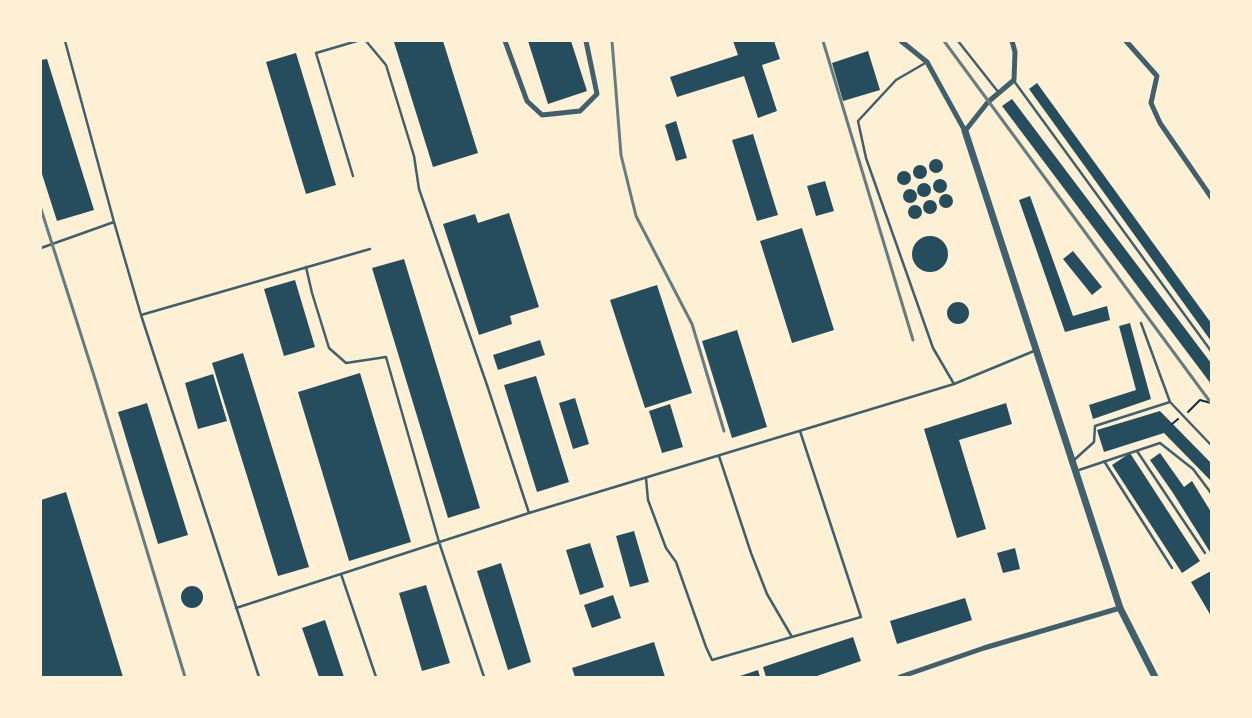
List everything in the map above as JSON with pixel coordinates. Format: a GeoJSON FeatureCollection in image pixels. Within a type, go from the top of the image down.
{"type":"FeatureCollection","features":[{"type":"Feature","properties":{"kind":"street"},"geometry":{"type":"LineString","coordinates":[[505,41],[527,101],[542,115],[580,111],[598,94],[586,41]]}},
{"type":"Feature","properties":{"kind":"street"},"geometry":{"type":"LineString","coordinates":[[901,41],[927,62],[965,131],[1120,608],[1155,677]]}},
{"type":"Feature","properties":{"kind":"street"},"geometry":{"type":"LineString","coordinates":[[965,131],[988,102],[1014,80],[1015,52],[1012,41]]}},
{"type":"Feature","properties":{"kind":"street"},"geometry":{"type":"LineString","coordinates":[[1126,41],[1157,76],[1151,103],[1160,122],[1211,197]]}},
{"type":"Feature","properties":{"kind":"street"},"geometry":{"type":"LineString","coordinates":[[900,677],[984,648],[1120,608]]}},
{"type":"Feature","properties":{"kind":"lane"},"geometry":{"type":"LineString","coordinates":[[65,41],[141,315],[259,677]]}},
{"type":"Feature","properties":{"kind":"lane"},"geometry":{"type":"LineString","coordinates":[[352,176],[316,53],[357,41]]}},
{"type":"Feature","properties":{"kind":"lane"},"geometry":{"type":"LineString","coordinates":[[366,41],[386,65],[414,156],[419,190],[488,388],[529,514]]}},
{"type":"Feature","properties":{"kind":"lane"},"geometry":{"type":"LineString","coordinates":[[958,41],[999,93]]}},
{"type":"Feature","properties":{"kind":"lane"},"geometry":{"type":"LineString","coordinates":[[927,62],[896,80],[858,121],[866,158],[932,348],[954,384]]}},
{"type":"Feature","properties":{"kind":"lane"},"geometry":{"type":"LineString","coordinates":[[1014,80],[1211,350]]}},
{"type":"Feature","properties":{"kind":"lane"},"geometry":{"type":"LineString","coordinates":[[41,248],[114,222]]}},
{"type":"Feature","properties":{"kind":"lane"},"geometry":{"type":"LineString","coordinates":[[141,315],[370,249]]}},
{"type":"Feature","properties":{"kind":"lane"},"geometry":{"type":"LineString","coordinates":[[306,267],[329,348],[346,363],[386,357],[439,542],[484,677]]}},
{"type":"Feature","properties":{"kind":"lane"},"geometry":{"type":"LineString","coordinates":[[1141,323],[1170,402],[1211,446]]}},
{"type":"Feature","properties":{"kind":"lane"},"geometry":{"type":"LineString","coordinates":[[236,608],[439,542],[954,384],[1036,351]]}},
{"type":"Feature","properties":{"kind":"lane"},"geometry":{"type":"LineString","coordinates":[[1072,462],[1094,442],[1095,426],[1170,402]]}},
{"type":"Feature","properties":{"kind":"lane"},"geometry":{"type":"LineString","coordinates":[[646,478],[648,500],[666,548],[676,562],[712,660],[861,617],[800,431]]}},
{"type":"Feature","properties":{"kind":"lane"},"geometry":{"type":"LineString","coordinates":[[1075,471],[1160,443],[1193,469],[1211,493]]}},
{"type":"Feature","properties":{"kind":"lane"},"geometry":{"type":"LineString","coordinates":[[1136,450],[1205,554]]}},
{"type":"Feature","properties":{"kind":"lane"},"geometry":{"type":"LineString","coordinates":[[719,456],[764,586],[792,637]]}},
{"type":"Feature","properties":{"kind":"lane"},"geometry":{"type":"LineString","coordinates":[[1104,461],[1172,568]]}},
{"type":"Feature","properties":{"kind":"lane"},"geometry":{"type":"LineString","coordinates":[[341,574],[376,677]]}},
{"type":"Feature","properties":{"kind":"path"},"geometry":{"type":"LineString","coordinates":[[1200,400],[1211,403]]}},
{"type":"Feature","properties":{"kind":"building"},"geometry":{"type":"Polygon","coordinates":[[[443,41],[478,153],[433,167],[394,42],[443,41]]]}},
{"type":"Feature","properties":{"kind":"building"},"geometry":{"type":"Polygon","coordinates":[[[528,41],[571,41],[587,91],[548,104],[528,41]]]}},
{"type":"Feature","properties":{"kind":"building"},"geometry":{"type":"Polygon","coordinates":[[[733,41],[774,41],[780,59],[762,65],[777,111],[758,118],[744,76],[677,97],[670,77],[738,55],[733,41]]]}},
{"type":"Feature","properties":{"kind":"building"},"geometry":{"type":"Polygon","coordinates":[[[868,51],[880,90],[843,101],[832,63],[868,51]]]}},
{"type":"Feature","properties":{"kind":"building"},"geometry":{"type":"Polygon","coordinates":[[[296,53],[336,185],[306,194],[266,62],[296,53]]]}},
{"type":"Feature","properties":{"kind":"building"},"geometry":{"type":"Polygon","coordinates":[[[47,59],[94,210],[57,221],[41,171],[41,60],[47,59]]]}},
{"type":"Feature","properties":{"kind":"building"},"geometry":{"type":"Polygon","coordinates":[[[1037,83],[1211,323],[1211,341],[1029,89],[1037,83]]]}},
{"type":"Feature","properties":{"kind":"building"},"geometry":{"type":"Polygon","coordinates":[[[1012,99],[1211,363],[1211,384],[1002,106],[1012,99]]]}},
{"type":"Feature","properties":{"kind":"building"},"geometry":{"type":"Polygon","coordinates":[[[676,121],[687,158],[676,161],[665,125],[676,121]]]}},
{"type":"Feature","properties":{"kind":"building"},"geometry":{"type":"Polygon","coordinates":[[[753,134],[778,215],[757,221],[732,140],[753,134]]]}},
{"type":"Feature","properties":{"kind":"building"},"geometry":{"type":"Polygon","coordinates":[[[936,159],[941,161],[943,166],[941,171],[936,173],[931,171],[929,166],[931,161],[936,159]]]}},
{"type":"Feature","properties":{"kind":"building"},"geometry":{"type":"Polygon","coordinates":[[[920,165],[925,167],[927,172],[925,177],[920,179],[915,177],[913,172],[915,167],[920,165]]]}},
{"type":"Feature","properties":{"kind":"building"},"geometry":{"type":"Polygon","coordinates":[[[904,171],[909,173],[911,178],[909,183],[904,185],[899,183],[897,178],[899,173],[904,171]]]}},
{"type":"Feature","properties":{"kind":"building"},"geometry":{"type":"Polygon","coordinates":[[[940,179],[945,181],[947,186],[945,191],[940,193],[935,191],[933,186],[935,181],[940,179]]]}},
{"type":"Feature","properties":{"kind":"building"},"geometry":{"type":"Polygon","coordinates":[[[825,181],[834,211],[816,216],[807,186],[825,181]]]}},
{"type":"Feature","properties":{"kind":"building"},"geometry":{"type":"Polygon","coordinates":[[[924,183],[929,185],[931,190],[929,195],[924,197],[919,195],[917,190],[919,185],[924,183]]]}},
{"type":"Feature","properties":{"kind":"building"},"geometry":{"type":"Polygon","coordinates":[[[910,189],[915,191],[917,196],[915,201],[910,203],[905,201],[903,196],[905,191],[910,189]]]}},
{"type":"Feature","properties":{"kind":"building"},"geometry":{"type":"Polygon","coordinates":[[[946,194],[951,196],[953,201],[951,206],[946,208],[941,206],[939,201],[941,196],[946,194]]]}},
{"type":"Feature","properties":{"kind":"building"},"geometry":{"type":"Polygon","coordinates":[[[1030,196],[1073,316],[1107,306],[1110,320],[1065,332],[1019,200],[1030,196]]]}},
{"type":"Feature","properties":{"kind":"building"},"geometry":{"type":"Polygon","coordinates":[[[930,200],[935,202],[937,207],[935,212],[930,214],[925,212],[923,207],[925,202],[930,200]]]}},
{"type":"Feature","properties":{"kind":"building"},"geometry":{"type":"Polygon","coordinates":[[[915,205],[920,207],[922,212],[920,217],[915,219],[910,217],[908,212],[910,207],[915,205]]]}},
{"type":"Feature","properties":{"kind":"building"},"geometry":{"type":"Polygon","coordinates":[[[509,213],[539,307],[510,316],[512,324],[479,335],[443,224],[475,214],[478,223],[509,213]]]}},
{"type":"Feature","properties":{"kind":"building"},"geometry":{"type":"Polygon","coordinates":[[[802,228],[834,330],[792,343],[760,241],[802,228]]]}},
{"type":"Feature","properties":{"kind":"building"},"geometry":{"type":"Polygon","coordinates":[[[930,236],[937,237],[943,241],[947,247],[947,261],[943,267],[937,271],[930,272],[923,271],[917,267],[913,261],[912,254],[913,247],[917,241],[923,237],[930,236]]]}},
{"type":"Feature","properties":{"kind":"building"},"geometry":{"type":"Polygon","coordinates":[[[1073,251],[1102,287],[1092,295],[1063,259],[1073,251]]]}},
{"type":"Feature","properties":{"kind":"building"},"geometry":{"type":"Polygon","coordinates":[[[404,259],[480,508],[448,518],[372,268],[404,259]]]}},
{"type":"Feature","properties":{"kind":"building"},"geometry":{"type":"Polygon","coordinates":[[[295,280],[315,347],[284,356],[264,289],[295,280]]]}},
{"type":"Feature","properties":{"kind":"building"},"geometry":{"type":"Polygon","coordinates":[[[657,285],[692,393],[645,408],[610,300],[657,285]]]}},
{"type":"Feature","properties":{"kind":"building"},"geometry":{"type":"Polygon","coordinates":[[[954,302],[962,302],[969,309],[969,317],[962,324],[954,324],[947,317],[947,309],[954,302]]]}},
{"type":"Feature","properties":{"kind":"building"},"geometry":{"type":"Polygon","coordinates":[[[1130,323],[1151,399],[1093,419],[1089,405],[1136,390],[1119,326],[1130,323]]]}},
{"type":"Feature","properties":{"kind":"building"},"geometry":{"type":"Polygon","coordinates":[[[737,330],[767,427],[732,438],[702,341],[737,330]]]}},
{"type":"Feature","properties":{"kind":"building"},"geometry":{"type":"Polygon","coordinates":[[[540,340],[545,355],[498,370],[493,355],[540,340]]]}},
{"type":"Feature","properties":{"kind":"building"},"geometry":{"type":"Polygon","coordinates":[[[243,353],[309,567],[278,576],[212,363],[243,353]]]}},
{"type":"Feature","properties":{"kind":"building"},"geometry":{"type":"Polygon","coordinates":[[[360,373],[411,542],[349,561],[298,392],[360,373]]]}},
{"type":"Feature","properties":{"kind":"building"},"geometry":{"type":"Polygon","coordinates":[[[213,374],[227,421],[198,429],[185,383],[213,374]]]}},
{"type":"Feature","properties":{"kind":"building"},"geometry":{"type":"Polygon","coordinates":[[[536,376],[569,482],[537,492],[504,385],[536,376]]]}},
{"type":"Feature","properties":{"kind":"building"},"geometry":{"type":"Polygon","coordinates":[[[575,398],[589,444],[573,449],[559,403],[575,398]]]}},
{"type":"Feature","properties":{"kind":"building"},"geometry":{"type":"Polygon","coordinates":[[[147,403],[188,535],[158,544],[118,412],[147,403]]]}},
{"type":"Feature","properties":{"kind":"building"},"geometry":{"type":"Polygon","coordinates":[[[1006,403],[1012,424],[959,440],[986,529],[957,538],[924,429],[1006,403]]]}},
{"type":"Feature","properties":{"kind":"building"},"geometry":{"type":"Polygon","coordinates":[[[670,404],[683,447],[662,453],[649,411],[670,404]]]}},
{"type":"Feature","properties":{"kind":"building"},"geometry":{"type":"Polygon","coordinates":[[[1160,411],[1211,463],[1211,481],[1164,433],[1104,452],[1097,430],[1160,411]]]}},
{"type":"Feature","properties":{"kind":"building"},"geometry":{"type":"Polygon","coordinates":[[[1130,453],[1200,561],[1182,573],[1112,465],[1130,453]]]}},
{"type":"Feature","properties":{"kind":"building"},"geometry":{"type":"Polygon","coordinates":[[[1160,453],[1184,487],[1192,481],[1211,512],[1210,552],[1150,460],[1160,453]]]}},
{"type":"Feature","properties":{"kind":"building"},"geometry":{"type":"Polygon","coordinates":[[[66,492],[123,677],[41,677],[41,500],[66,492]]]}},
{"type":"Feature","properties":{"kind":"building"},"geometry":{"type":"Polygon","coordinates":[[[634,531],[649,582],[630,587],[616,536],[634,531]]]}},
{"type":"Feature","properties":{"kind":"building"},"geometry":{"type":"Polygon","coordinates":[[[590,543],[604,587],[580,595],[566,550],[590,543]]]}},
{"type":"Feature","properties":{"kind":"building"},"geometry":{"type":"Polygon","coordinates":[[[1015,548],[1020,569],[1003,573],[997,553],[1015,548]]]}},
{"type":"Feature","properties":{"kind":"building"},"geometry":{"type":"Polygon","coordinates":[[[501,563],[531,662],[508,670],[477,571],[501,563]]]}},
{"type":"Feature","properties":{"kind":"building"},"geometry":{"type":"Polygon","coordinates":[[[1211,571],[1211,616],[1191,582],[1211,571]]]}},
{"type":"Feature","properties":{"kind":"building"},"geometry":{"type":"Polygon","coordinates":[[[426,585],[450,663],[422,671],[399,593],[426,585]]]}},
{"type":"Feature","properties":{"kind":"building"},"geometry":{"type":"Polygon","coordinates":[[[188,586],[196,586],[203,593],[203,601],[196,608],[188,608],[181,601],[181,593],[188,586]]]}},
{"type":"Feature","properties":{"kind":"building"},"geometry":{"type":"Polygon","coordinates":[[[613,595],[621,618],[592,628],[584,605],[613,595]]]}},
{"type":"Feature","properties":{"kind":"building"},"geometry":{"type":"Polygon","coordinates":[[[965,598],[972,620],[897,644],[890,621],[965,598]]]}},
{"type":"Feature","properties":{"kind":"building"},"geometry":{"type":"Polygon","coordinates":[[[325,620],[344,677],[319,677],[302,628],[325,620]]]}},
{"type":"Feature","properties":{"kind":"building"},"geometry":{"type":"Polygon","coordinates":[[[853,637],[861,661],[814,677],[766,677],[763,667],[853,637]]]}},
{"type":"Feature","properties":{"kind":"building"},"geometry":{"type":"Polygon","coordinates":[[[654,642],[665,677],[575,677],[572,668],[654,642]]]}},
{"type":"Feature","properties":{"kind":"building"},"geometry":{"type":"Polygon","coordinates":[[[758,670],[760,677],[740,677],[740,676],[758,670]]]}},
{"type":"Feature","properties":{"kind":"railway"},"geometry":{"type":"LineString","coordinates":[[612,41],[621,155],[636,216],[692,324],[724,431]]}},
{"type":"Feature","properties":{"kind":"railway"},"geometry":{"type":"LineString","coordinates":[[823,41],[913,340]]}},
{"type":"Feature","properties":{"kind":"railway"},"geometry":{"type":"LineString","coordinates":[[944,41],[1211,403]]}},
{"type":"Feature","properties":{"kind":"railway"},"geometry":{"type":"LineString","coordinates":[[41,209],[96,382],[185,677]]}}]}
